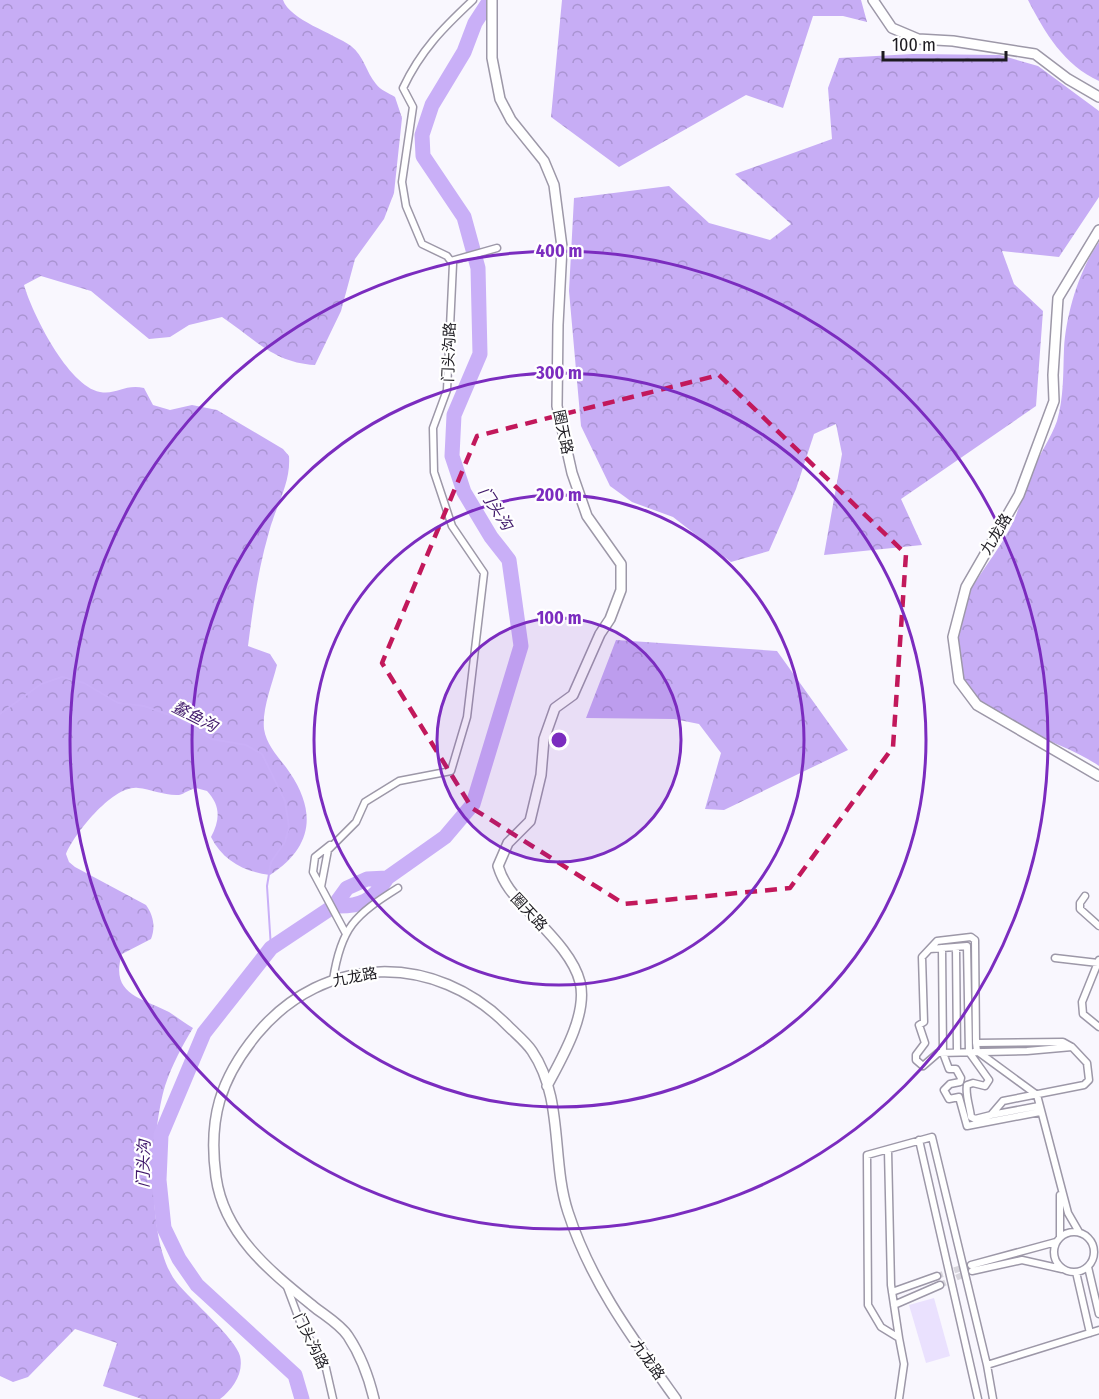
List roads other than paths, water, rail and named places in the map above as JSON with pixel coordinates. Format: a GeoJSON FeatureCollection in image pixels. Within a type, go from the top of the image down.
{"type":"FeatureCollection","features":[{"type":"Feature","properties":{"kind":"street"},"geometry":{"type":"LineString","coordinates":[[473,0],[441,30],[416,60],[403,88],[413,107],[402,182],[406,206],[422,244],[447,256],[451,261],[497,248]]}},
{"type":"Feature","properties":{"kind":"street","name":"圈天路"},"geometry":{"type":"LineString","coordinates":[[492,0],[492,58],[500,99],[511,120],[544,160],[554,185],[562,247],[557,406],[572,473],[586,516],[621,564],[621,590],[610,619],[600,633],[573,695],[555,708],[544,739],[541,775],[530,820],[508,843],[498,866],[503,884],[546,929],[573,964],[580,982],[581,999],[570,1044],[547,1086]]}},
{"type":"Feature","properties":{"kind":"street"},"geometry":{"type":"LineString","coordinates":[[873,0],[892,28],[918,39],[953,41],[1035,54],[1068,79],[1099,97]]}},
{"type":"Feature","properties":{"kind":"street","name":"九龙路"},"geometry":{"type":"LineString","coordinates":[[1099,230],[1058,298],[1053,375],[1054,400],[1019,495],[966,587],[953,637],[958,681],[977,705],[1099,776]]}},
{"type":"Feature","properties":{"kind":"street","name":"门头沟路"},"geometry":{"type":"LineString","coordinates":[[333,843],[356,822],[365,802],[373,796],[399,782],[451,771],[467,717],[484,573],[452,526],[434,472],[433,428],[447,390],[453,264],[451,261]]}},
{"type":"Feature","properties":{"kind":"street"},"geometry":{"type":"LineString","coordinates":[[321,887],[323,868],[333,843]]}},
{"type":"Feature","properties":{"kind":"street"},"geometry":{"type":"LineString","coordinates":[[333,843],[320,851],[312,863],[313,872],[345,932]]}},
{"type":"Feature","properties":{"kind":"street"},"geometry":{"type":"LineString","coordinates":[[333,980],[345,932],[364,909],[398,888]]}},
{"type":"Feature","properties":{"kind":"street"},"geometry":{"type":"LineString","coordinates":[[1085,896],[1080,903],[1080,909],[1099,926]]}},
{"type":"Feature","properties":{"kind":"street"},"geometry":{"type":"LineString","coordinates":[[968,938],[969,1052],[989,1080],[985,1086],[973,1083],[968,1085],[971,1117],[975,1119],[991,1114],[1040,1109]]}},
{"type":"Feature","properties":{"kind":"street"},"geometry":{"type":"LineString","coordinates":[[1072,1047],[1027,1051],[977,1052],[957,1052],[938,1053],[923,1066],[916,1060],[916,1055],[925,1043],[919,1025],[924,1022],[922,957],[937,941],[968,938],[975,940],[977,1052],[1038,1095],[1068,1213],[1079,1232],[1093,1244],[1094,1257],[1088,1267],[1076,1272],[1022,1260],[971,1268],[1058,1239],[1072,1231],[1079,1232]]}},
{"type":"Feature","properties":{"kind":"street"},"geometry":{"type":"LineString","coordinates":[[930,949],[967,946]]}},
{"type":"Feature","properties":{"kind":"street"},"geometry":{"type":"LineString","coordinates":[[956,947],[957,1052]]}},
{"type":"Feature","properties":{"kind":"street"},"geometry":{"type":"LineString","coordinates":[[942,948],[943,1053],[949,1069],[956,1070],[961,1078],[960,1082],[950,1084],[944,1090],[949,1100],[959,1097],[967,1126],[1040,1109]]}},
{"type":"Feature","properties":{"kind":"street"},"geometry":{"type":"LineString","coordinates":[[1055,958],[1098,961],[1082,1002],[1083,1014],[1099,1027]]}},
{"type":"Feature","properties":{"kind":"street","name":"九龙路"},"geometry":{"type":"LineString","coordinates":[[374,1399],[369,1379],[347,1334],[252,1254],[229,1219],[216,1180],[213,1130],[223,1086],[249,1044],[273,1014],[304,992],[333,980],[379,971],[416,973],[456,987],[479,1000],[531,1049],[542,1068],[553,1105],[567,1209],[584,1253],[615,1315],[676,1399]]}},
{"type":"Feature","properties":{"kind":"street"},"geometry":{"type":"LineString","coordinates":[[976,1042],[1063,1042],[1072,1047],[1087,1063],[1089,1080],[1084,1085],[1003,1101],[991,1114]]}},
{"type":"Feature","properties":{"kind":"street"},"geometry":{"type":"LineString","coordinates":[[899,1338],[881,1327],[868,1305],[867,1155],[932,1137],[987,1365],[993,1399]]}},
{"type":"Feature","properties":{"kind":"street"},"geometry":{"type":"LineString","coordinates":[[919,1140],[978,1399]]}},
{"type":"Feature","properties":{"kind":"street"},"geometry":{"type":"LineString","coordinates":[[888,1150],[892,1292],[904,1364],[899,1399]]}},
{"type":"Feature","properties":{"kind":"street"},"geometry":{"type":"LineString","coordinates":[[1060,1187],[1058,1239],[1054,1256],[1064,1269]]}},
{"type":"Feature","properties":{"kind":"street"},"geometry":{"type":"LineString","coordinates":[[1088,1267],[1099,1314]]}},
{"type":"Feature","properties":{"kind":"street"},"geometry":{"type":"LineString","coordinates":[[1076,1272],[1090,1333]]}},
{"type":"Feature","properties":{"kind":"street"},"geometry":{"type":"LineString","coordinates":[[892,1292],[937,1276]]}},
{"type":"Feature","properties":{"kind":"street","name":"门头沟路"},"geometry":{"type":"LineString","coordinates":[[286,1284],[302,1327],[325,1364],[333,1399]]}},
{"type":"Feature","properties":{"kind":"street"},"geometry":{"type":"LineString","coordinates":[[894,1305],[940,1285]]}},
{"type":"Feature","properties":{"kind":"street"},"geometry":{"type":"LineString","coordinates":[[987,1365],[1099,1330]]}},
{"type":"Feature","properties":{"kind":"waterway","name":"门头沟"},"geometry":{"type":"LineString","coordinates":[[302,1399],[295,1375],[197,1285],[179,1259],[164,1228],[159,1180],[161,1135],[204,1033],[271,948],[334,906],[347,888],[367,879],[387,878],[445,837],[473,804],[521,646],[509,560],[491,537],[464,492],[452,456],[454,415],[480,354],[478,268],[464,217],[423,156],[422,135],[432,105],[464,52],[475,23],[490,0]]}},
{"type":"Feature","properties":{"kind":"waterway","name":"鳌鱼沟"},"geometry":{"type":"LineString","coordinates":[[0,714],[41,684],[62,677],[84,683],[118,703],[144,706],[181,719],[211,739],[246,745],[262,754],[285,801],[289,827],[285,842],[271,862],[267,886],[271,948]]}},
{"type":"Feature","properties":{"kind":"waterway","name":"门头沟"},"geometry":{"type":"LineString","coordinates":[[334,906],[359,904],[365,901],[377,892],[387,878]]}},
{"type":"Feature","properties":{"kind":"tunnel"},"geometry":{"type":"LineString","coordinates":[[937,1276],[971,1265]]}},
{"type":"Feature","properties":{"kind":"tunnel"},"geometry":{"type":"LineString","coordinates":[[940,1285],[969,1272]]}}]}
